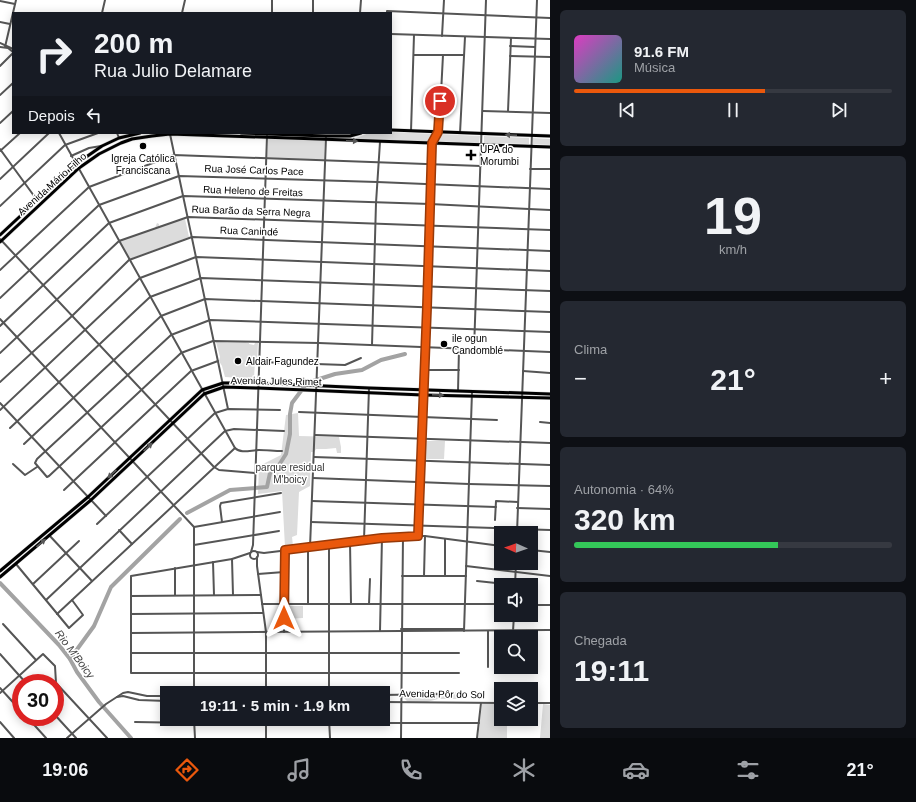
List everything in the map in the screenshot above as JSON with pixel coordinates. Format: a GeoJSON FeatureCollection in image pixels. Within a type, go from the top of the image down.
{"type":"FeatureCollection","features":[{"type":"Feature","properties":{"kind":"main road"},"geometry":{"type":"LineString","coordinates":[[392,130],[550,136]]}},
{"type":"Feature","properties":{"kind":"main road","name":"Avenida Mário Filho"},"geometry":{"type":"LineString","coordinates":[[0,235],[76,164],[102,146],[119,138],[136,134]]}},
{"type":"Feature","properties":{"kind":"main road","name":"Avenida Mário Filho"},"geometry":{"type":"LineString","coordinates":[[0,241],[78,168],[99,154],[121,143],[142,137],[170,134],[307,134],[326,136],[350,134]]}},
{"type":"Feature","properties":{"kind":"main road","name":"Avenida Mário Filho"},"geometry":{"type":"LineString","coordinates":[[254,134],[326,140],[550,146]]}},
{"type":"Feature","properties":{"kind":"main road","name":"Avenida Jules Rimet"},"geometry":{"type":"LineString","coordinates":[[0,571],[88,497],[202,390],[223,383],[317,385],[423,395],[472,396],[550,394]]}},
{"type":"Feature","properties":{"kind":"main road","name":"Avenida Jules Rimet"},"geometry":{"type":"LineString","coordinates":[[0,577],[91,500],[204,394],[224,387],[458,391],[550,398]]}},
{"type":"Feature","properties":{"kind":"street"},"geometry":{"type":"LineString","coordinates":[[13,12],[16,0]]}},
{"type":"Feature","properties":{"kind":"street"},"geometry":{"type":"LineString","coordinates":[[102,12],[105,0]]}},
{"type":"Feature","properties":{"kind":"street"},"geometry":{"type":"LineString","coordinates":[[182,12],[185,0]]}},
{"type":"Feature","properties":{"kind":"street"},"geometry":{"type":"LineString","coordinates":[[272,0],[272,12]]}},
{"type":"Feature","properties":{"kind":"street"},"geometry":{"type":"LineString","coordinates":[[313,0],[313,12]]}},
{"type":"Feature","properties":{"kind":"street"},"geometry":{"type":"LineString","coordinates":[[360,12],[361,0]]}},
{"type":"Feature","properties":{"kind":"street"},"geometry":{"type":"LineString","coordinates":[[442,36],[444,0]]}},
{"type":"Feature","properties":{"kind":"street"},"geometry":{"type":"LineString","coordinates":[[474,350],[486,37],[486,0]]}},
{"type":"Feature","properties":{"kind":"street"},"geometry":{"type":"LineString","coordinates":[[517,526],[537,0]]}},
{"type":"Feature","properties":{"kind":"street"},"geometry":{"type":"LineString","coordinates":[[0,1],[15,4]]}},
{"type":"Feature","properties":{"kind":"street"},"geometry":{"type":"LineString","coordinates":[[392,12],[550,18]]}},
{"type":"Feature","properties":{"kind":"street"},"geometry":{"type":"LineString","coordinates":[[5,46],[12,16]]}},
{"type":"Feature","properties":{"kind":"street"},"geometry":{"type":"LineString","coordinates":[[0,22],[10,24]]}},
{"type":"Feature","properties":{"kind":"street"},"geometry":{"type":"LineString","coordinates":[[392,34],[550,39]]}},
{"type":"Feature","properties":{"kind":"street"},"geometry":{"type":"LineString","coordinates":[[410,131],[414,35]]}},
{"type":"Feature","properties":{"kind":"street"},"geometry":{"type":"LineString","coordinates":[[460,133],[465,37]]}},
{"type":"Feature","properties":{"kind":"street"},"geometry":{"type":"LineString","coordinates":[[508,111],[511,38]]}},
{"type":"Feature","properties":{"kind":"street"},"geometry":{"type":"LineString","coordinates":[[0,43],[12,52]]}},
{"type":"Feature","properties":{"kind":"street"},"geometry":{"type":"LineString","coordinates":[[0,47],[5,46],[12,49]]}},
{"type":"Feature","properties":{"kind":"street"},"geometry":{"type":"LineString","coordinates":[[510,46],[535,47]]}},
{"type":"Feature","properties":{"kind":"street"},"geometry":{"type":"LineString","coordinates":[[0,66],[12,54]]}},
{"type":"Feature","properties":{"kind":"street"},"geometry":{"type":"LineString","coordinates":[[414,55],[464,55]]}},
{"type":"Feature","properties":{"kind":"street"},"geometry":{"type":"LineString","coordinates":[[418,536],[432,143],[438,132],[443,55]]}},
{"type":"Feature","properties":{"kind":"street"},"geometry":{"type":"LineString","coordinates":[[510,56],[550,57]]}},
{"type":"Feature","properties":{"kind":"street"},"geometry":{"type":"LineString","coordinates":[[0,95],[12,84]]}},
{"type":"Feature","properties":{"kind":"street"},"geometry":{"type":"LineString","coordinates":[[483,111],[550,113]]}},
{"type":"Feature","properties":{"kind":"street"},"geometry":{"type":"LineString","coordinates":[[0,123],[12,112]]}},
{"type":"Feature","properties":{"kind":"street"},"geometry":{"type":"LineString","coordinates":[[19,134],[0,150],[37,200]]}},
{"type":"Feature","properties":{"kind":"street"},"geometry":{"type":"LineString","coordinates":[[0,179],[48,134]]}},
{"type":"Feature","properties":{"kind":"street"},"geometry":{"type":"LineString","coordinates":[[60,134],[235,448],[240,451],[282,451]]}},
{"type":"Feature","properties":{"kind":"street"},"geometry":{"type":"LineString","coordinates":[[0,206],[65,145],[95,134]]}},
{"type":"Feature","properties":{"kind":"street"},"geometry":{"type":"LineString","coordinates":[[118,134],[119,138]]}},
{"type":"Feature","properties":{"kind":"street"},"geometry":{"type":"LineString","coordinates":[[170,134],[228,409]]}},
{"type":"Feature","properties":{"kind":"street"},"geometry":{"type":"LineString","coordinates":[[257,566],[252,558],[251,552],[253,545],[267,135]]}},
{"type":"Feature","properties":{"kind":"street"},"geometry":{"type":"LineString","coordinates":[[308,604],[308,550],[310,547],[316,412],[326,136]]}},
{"type":"Feature","properties":{"kind":"street"},"geometry":{"type":"LineString","coordinates":[[372,345],[376,203],[380,142]]}},
{"type":"Feature","properties":{"kind":"street"},"geometry":{"type":"LineString","coordinates":[[71,156],[89,148],[102,146]]}},
{"type":"Feature","properties":{"kind":"street"},"geometry":{"type":"LineString","coordinates":[[0,270],[89,187],[174,155],[431,163],[481,166]]}},
{"type":"Feature","properties":{"kind":"street"},"geometry":{"type":"LineString","coordinates":[[530,169],[550,169]]}},
{"type":"Feature","properties":{"kind":"street","name":"Rua José Carlos Pace"},"geometry":{"type":"LineString","coordinates":[[0,298],[99,205],[179,176],[550,189]]}},
{"type":"Feature","properties":{"kind":"street","name":"Rua Heleno de Freitas"},"geometry":{"type":"LineString","coordinates":[[0,326],[109,223],[183,196],[430,204],[550,210]]}},
{"type":"Feature","properties":{"kind":"street","name":"Rua Barão da Serra Negra"},"geometry":{"type":"LineString","coordinates":[[0,353],[119,241],[188,217],[550,230]]}},
{"type":"Feature","properties":{"kind":"street","name":"Rua Canindé"},"geometry":{"type":"LineString","coordinates":[[0,382],[72,316],[129,260],[192,237],[550,251]]}},
{"type":"Feature","properties":{"kind":"street"},"geometry":{"type":"LineString","coordinates":[[0,241],[214,467],[219,470],[255,472]]}},
{"type":"Feature","properties":{"kind":"street"},"geometry":{"type":"LineString","coordinates":[[0,410],[140,278],[196,257],[550,271]]}},
{"type":"Feature","properties":{"kind":"street"},"geometry":{"type":"LineString","coordinates":[[10,428],[150,297],[201,278],[550,291]]}},
{"type":"Feature","properties":{"kind":"street"},"geometry":{"type":"LineString","coordinates":[[24,444],[161,316],[205,299],[550,312]]}},
{"type":"Feature","properties":{"kind":"street"},"geometry":{"type":"LineString","coordinates":[[0,319],[194,527],[194,686]]}},
{"type":"Feature","properties":{"kind":"street"},"geometry":{"type":"LineString","coordinates":[[550,332],[210,320],[171,334],[45,451],[35,463],[47,477],[49,476],[181,353],[213,341],[260,341],[550,352]]}},
{"type":"Feature","properties":{"kind":"street"},"geometry":{"type":"LineString","coordinates":[[458,391],[460,349]]}},
{"type":"Feature","properties":{"kind":"street"},"geometry":{"type":"LineString","coordinates":[[259,362],[345,365],[361,358]]}},
{"type":"Feature","properties":{"kind":"street"},"geometry":{"type":"LineString","coordinates":[[64,490],[191,371],[218,361]]}},
{"type":"Feature","properties":{"kind":"street"},"geometry":{"type":"LineString","coordinates":[[424,370],[459,370]]}},
{"type":"Feature","properties":{"kind":"street"},"geometry":{"type":"LineString","coordinates":[[523,371],[550,373]]}},
{"type":"Feature","properties":{"kind":"street"},"geometry":{"type":"LineString","coordinates":[[364,540],[369,390]]}},
{"type":"Feature","properties":{"kind":"street"},"geometry":{"type":"LineString","coordinates":[[464,630],[472,392]]}},
{"type":"Feature","properties":{"kind":"street"},"geometry":{"type":"LineString","coordinates":[[0,403],[106,516]]}},
{"type":"Feature","properties":{"kind":"street"},"geometry":{"type":"LineString","coordinates":[[97,524],[215,413],[228,409],[280,410]]}},
{"type":"Feature","properties":{"kind":"street"},"geometry":{"type":"LineString","coordinates":[[299,412],[497,420]]}},
{"type":"Feature","properties":{"kind":"street"},"geometry":{"type":"LineString","coordinates":[[540,422],[550,423]]}},
{"type":"Feature","properties":{"kind":"street"},"geometry":{"type":"LineString","coordinates":[[46,600],[225,431],[231,429],[257,429],[284,431]]}},
{"type":"Feature","properties":{"kind":"street"},"geometry":{"type":"LineString","coordinates":[[315,435],[550,443]]}},
{"type":"Feature","properties":{"kind":"street"},"geometry":{"type":"LineString","coordinates":[[57,614],[235,448]]}},
{"type":"Feature","properties":{"kind":"street"},"geometry":{"type":"LineString","coordinates":[[314,457],[550,465]]}},
{"type":"Feature","properties":{"kind":"street"},"geometry":{"type":"LineString","coordinates":[[13,464],[25,475],[38,467]]}},
{"type":"Feature","properties":{"kind":"street"},"geometry":{"type":"LineString","coordinates":[[313,478],[550,486]]}},
{"type":"Feature","properties":{"kind":"street"},"geometry":{"type":"LineString","coordinates":[[222,522],[220,504],[281,493]]}},
{"type":"Feature","properties":{"kind":"street"},"geometry":{"type":"LineString","coordinates":[[312,501],[496,507]]}},
{"type":"Feature","properties":{"kind":"street"},"geometry":{"type":"LineString","coordinates":[[495,520],[496,501],[518,502]]}},
{"type":"Feature","properties":{"kind":"street"},"geometry":{"type":"LineString","coordinates":[[517,508],[550,509]]}},
{"type":"Feature","properties":{"kind":"street"},"geometry":{"type":"LineString","coordinates":[[194,527],[280,512]]}},
{"type":"Feature","properties":{"kind":"street"},"geometry":{"type":"LineString","coordinates":[[311,522],[494,528]]}},
{"type":"Feature","properties":{"kind":"street"},"geometry":{"type":"LineString","coordinates":[[120,530],[132,544]]}},
{"type":"Feature","properties":{"kind":"street"},"geometry":{"type":"LineString","coordinates":[[538,530],[550,530]]}},
{"type":"Feature","properties":{"kind":"street"},"geometry":{"type":"LineString","coordinates":[[194,545],[278,531]]}},
{"type":"Feature","properties":{"kind":"street"},"geometry":{"type":"LineString","coordinates":[[47,532],[92,581]]}},
{"type":"Feature","properties":{"kind":"street"},"geometry":{"type":"LineString","coordinates":[[401,738],[402,536]]}},
{"type":"Feature","properties":{"kind":"street"},"geometry":{"type":"LineString","coordinates":[[243,556],[252,558],[264,553],[402,536],[425,536],[494,545]]}},
{"type":"Feature","properties":{"kind":"street"},"geometry":{"type":"LineString","coordinates":[[424,576],[425,536]]}},
{"type":"Feature","properties":{"kind":"street"},"geometry":{"type":"LineString","coordinates":[[380,632],[382,538]]}},
{"type":"Feature","properties":{"kind":"street"},"geometry":{"type":"LineString","coordinates":[[445,539],[445,576]]}},
{"type":"Feature","properties":{"kind":"street"},"geometry":{"type":"LineString","coordinates":[[33,584],[79,541]]}},
{"type":"Feature","properties":{"kind":"street"},"geometry":{"type":"LineString","coordinates":[[350,542],[351,604]]}},
{"type":"Feature","properties":{"kind":"street"},"geometry":{"type":"LineString","coordinates":[[253,545],[257,557],[266,632],[266,686]]}},
{"type":"Feature","properties":{"kind":"street"},"geometry":{"type":"LineString","coordinates":[[329,545],[329,686]]}},
{"type":"Feature","properties":{"kind":"street"},"geometry":{"type":"LineString","coordinates":[[284,632],[285,550]]}},
{"type":"Feature","properties":{"kind":"street"},"geometry":{"type":"LineString","coordinates":[[264,553],[256,551],[232,559],[131,576],[131,673],[459,673]]}},
{"type":"Feature","properties":{"kind":"street"},"geometry":{"type":"LineString","coordinates":[[538,551],[550,552]]}},
{"type":"Feature","properties":{"kind":"street"},"geometry":{"type":"LineString","coordinates":[[232,559],[233,595]]}},
{"type":"Feature","properties":{"kind":"street"},"geometry":{"type":"LineString","coordinates":[[213,562],[214,595]]}},
{"type":"Feature","properties":{"kind":"street"},"geometry":{"type":"LineString","coordinates":[[16,564],[69,628],[83,615],[72,600]]}},
{"type":"Feature","properties":{"kind":"street"},"geometry":{"type":"LineString","coordinates":[[466,566],[550,576]]}},
{"type":"Feature","properties":{"kind":"street"},"geometry":{"type":"LineString","coordinates":[[175,568],[175,595]]}},
{"type":"Feature","properties":{"kind":"street"},"geometry":{"type":"LineString","coordinates":[[258,574],[284,572]]}},
{"type":"Feature","properties":{"kind":"street"},"geometry":{"type":"LineString","coordinates":[[515,572],[515,578]]}},
{"type":"Feature","properties":{"kind":"street"},"geometry":{"type":"LineString","coordinates":[[402,576],[466,576]]}},
{"type":"Feature","properties":{"kind":"street"},"geometry":{"type":"LineString","coordinates":[[369,604],[370,579]]}},
{"type":"Feature","properties":{"kind":"street"},"geometry":{"type":"LineString","coordinates":[[477,581],[494,583]]}},
{"type":"Feature","properties":{"kind":"street"},"geometry":{"type":"LineString","coordinates":[[131,596],[261,595]]}},
{"type":"Feature","properties":{"kind":"street"},"geometry":{"type":"LineString","coordinates":[[262,604],[494,604]]}},
{"type":"Feature","properties":{"kind":"street"},"geometry":{"type":"LineString","coordinates":[[538,605],[550,605]]}},
{"type":"Feature","properties":{"kind":"street"},"geometry":{"type":"LineString","coordinates":[[131,614],[263,613]]}},
{"type":"Feature","properties":{"kind":"street"},"geometry":{"type":"LineString","coordinates":[[3,624],[36,660]]}},
{"type":"Feature","properties":{"kind":"street"},"geometry":{"type":"LineString","coordinates":[[538,631],[550,630]]}},
{"type":"Feature","properties":{"kind":"street"},"geometry":{"type":"LineString","coordinates":[[488,631],[488,667]]}},
{"type":"Feature","properties":{"kind":"street"},"geometry":{"type":"LineString","coordinates":[[131,633],[494,631]]}},
{"type":"Feature","properties":{"kind":"street"},"geometry":{"type":"LineString","coordinates":[[131,653],[459,653]]}},
{"type":"Feature","properties":{"kind":"street"},"geometry":{"type":"LineString","coordinates":[[0,654],[17,674]]}},
{"type":"Feature","properties":{"kind":"street"},"geometry":{"type":"LineString","coordinates":[[21,674],[43,654],[55,666],[56,683],[107,738]]}},
{"type":"Feature","properties":{"kind":"street"},"geometry":{"type":"LineString","coordinates":[[0,693],[12,683]]}},
{"type":"Feature","properties":{"kind":"street"},"geometry":{"type":"LineString","coordinates":[[0,688],[12,701]]}},
{"type":"Feature","properties":{"kind":"street"},"geometry":{"type":"LineString","coordinates":[[128,692],[129,697]]}},
{"type":"Feature","properties":{"kind":"street"},"geometry":{"type":"LineString","coordinates":[[67,738],[112,699],[128,692],[140,695],[160,696]]}},
{"type":"Feature","properties":{"kind":"street","name":"Avenida Pôr do Sol"},"geometry":{"type":"LineString","coordinates":[[390,695],[441,694]]}},
{"type":"Feature","properties":{"kind":"street"},"geometry":{"type":"LineString","coordinates":[[139,700],[140,695]]}},
{"type":"Feature","properties":{"kind":"street"},"geometry":{"type":"LineString","coordinates":[[112,699],[129,697],[139,700],[160,700]]}},
{"type":"Feature","properties":{"kind":"street","name":"Avenida Pôr do Sol"},"geometry":{"type":"LineString","coordinates":[[390,702],[494,703]]}},
{"type":"Feature","properties":{"kind":"street"},"geometry":{"type":"LineString","coordinates":[[477,738],[481,703]]}},
{"type":"Feature","properties":{"kind":"street"},"geometry":{"type":"LineString","coordinates":[[538,703],[550,703]]}},
{"type":"Feature","properties":{"kind":"street"},"geometry":{"type":"LineString","coordinates":[[0,722],[14,738]]}},
{"type":"Feature","properties":{"kind":"street"},"geometry":{"type":"LineString","coordinates":[[135,722],[160,722]]}},
{"type":"Feature","properties":{"kind":"street"},"geometry":{"type":"LineString","coordinates":[[390,724],[479,723]]}},
{"type":"Feature","properties":{"kind":"street"},"geometry":{"type":"LineString","coordinates":[[64,725],[76,738]]}},
{"type":"Feature","properties":{"kind":"street"},"geometry":{"type":"LineString","coordinates":[[35,726],[46,738]]}},
{"type":"Feature","properties":{"kind":"street"},"geometry":{"type":"LineString","coordinates":[[194,726],[195,738]]}},
{"type":"Feature","properties":{"kind":"street"},"geometry":{"type":"LineString","coordinates":[[266,726],[266,738]]}},
{"type":"Feature","properties":{"kind":"street"},"geometry":{"type":"LineString","coordinates":[[330,726],[330,738]]}},
{"type":"Feature","properties":{"kind":"green space"},"geometry":{"type":"Polygon","coordinates":[[[392,132],[436,134],[430,142],[356,138],[366,134],[392,134],[392,132]]]}},
{"type":"Feature","properties":{"kind":"green space"},"geometry":{"type":"Polygon","coordinates":[[[440,134],[480,136],[479,143],[435,141],[440,134]]]}},
{"type":"Feature","properties":{"kind":"green space"},"geometry":{"type":"Polygon","coordinates":[[[484,136],[529,138],[529,144],[484,143],[484,136]]]}},
{"type":"Feature","properties":{"kind":"green space"},"geometry":{"type":"Polygon","coordinates":[[[268,138],[325,140],[324,160],[267,158],[268,138]]]}},
{"type":"Feature","properties":{"kind":"green space"},"geometry":{"type":"Polygon","coordinates":[[[533,138],[550,139],[550,145],[533,144],[533,138]]]}},
{"type":"Feature","properties":{"kind":"green space"},"geometry":{"type":"Polygon","coordinates":[[[185,219],[189,237],[130,259],[120,241],[155,228],[157,223],[159,226],[185,219]]]}},
{"type":"Feature","properties":{"kind":"green space","name":"Aldair Fagundez"},"geometry":{"type":"Polygon","coordinates":[[[216,342],[245,342],[254,345],[255,343],[258,343],[254,378],[244,378],[245,380],[250,379],[251,381],[242,381],[241,378],[225,377],[219,361],[220,357],[216,342]]]}},
{"type":"Feature","properties":{"kind":"green space","name":"parque residual M'boicy"},"geometry":{"type":"Polygon","coordinates":[[[298,413],[299,436],[339,437],[341,453],[337,453],[336,448],[316,449],[314,452],[311,452],[310,486],[299,492],[297,535],[292,537],[293,546],[285,547],[282,491],[258,494],[259,466],[281,455],[286,415],[298,413]]]}},
{"type":"Feature","properties":{"kind":"green space"},"geometry":{"type":"Polygon","coordinates":[[[423,441],[445,441],[444,459],[422,459],[423,441]]]}},
{"type":"Feature","properties":{"kind":"green space"},"geometry":{"type":"Polygon","coordinates":[[[285,606],[303,606],[303,618],[285,619],[285,606]]]}},
{"type":"Feature","properties":{"kind":"green space"},"geometry":{"type":"Polygon","coordinates":[[[437,692],[453,694],[456,692],[465,692],[463,699],[438,699],[427,702],[408,702],[403,697],[404,693],[437,692]]]}},
{"type":"Feature","properties":{"kind":"green space"},"geometry":{"type":"Polygon","coordinates":[[[482,704],[494,704],[494,726],[507,726],[507,738],[478,738],[482,704]]]}},
{"type":"Feature","properties":{"kind":"green space"},"geometry":{"type":"Polygon","coordinates":[[[543,704],[550,705],[550,738],[540,738],[543,704]]]}},
{"type":"Feature","properties":{"kind":"waterway"},"geometry":{"type":"LineString","coordinates":[[187,513],[230,490],[267,487],[270,473],[279,465],[286,454],[290,434],[290,414],[292,403],[307,383],[335,374],[362,370],[381,360],[405,354]]}},
{"type":"Feature","properties":{"kind":"waterway"},"geometry":{"type":"LineString","coordinates":[[70,659],[94,626],[111,587],[180,519]]}},
{"type":"Feature","properties":{"kind":"waterway","name":"Rio M'Boicy"},"geometry":{"type":"LineString","coordinates":[[0,583],[59,645],[99,702],[131,738]]}},
{"type":"Feature","properties":{"kind":"place","name":"Igreja Católica Franciscana"},"geometry":{"type":"Point","coordinates":[143,146]}},
{"type":"Feature","properties":{"kind":"place","name":"UPA do Morumbi"},"geometry":{"type":"Point","coordinates":[471,155]}},
{"type":"Feature","properties":{"kind":"place","name":"ile ogun Candomblé"},"geometry":{"type":"Point","coordinates":[444,344]}},
{"type":"Feature","properties":{"kind":"place","name":"Aldair Fagundez"},"geometry":{"type":"Point","coordinates":[238,361]}},
{"type":"Feature","properties":{"kind":"route"},"geometry":{"type":"LineString","coordinates":[[284,618],[285,550],[382,538],[418,536],[432,143],[438,132],[440,101]]}}]}
